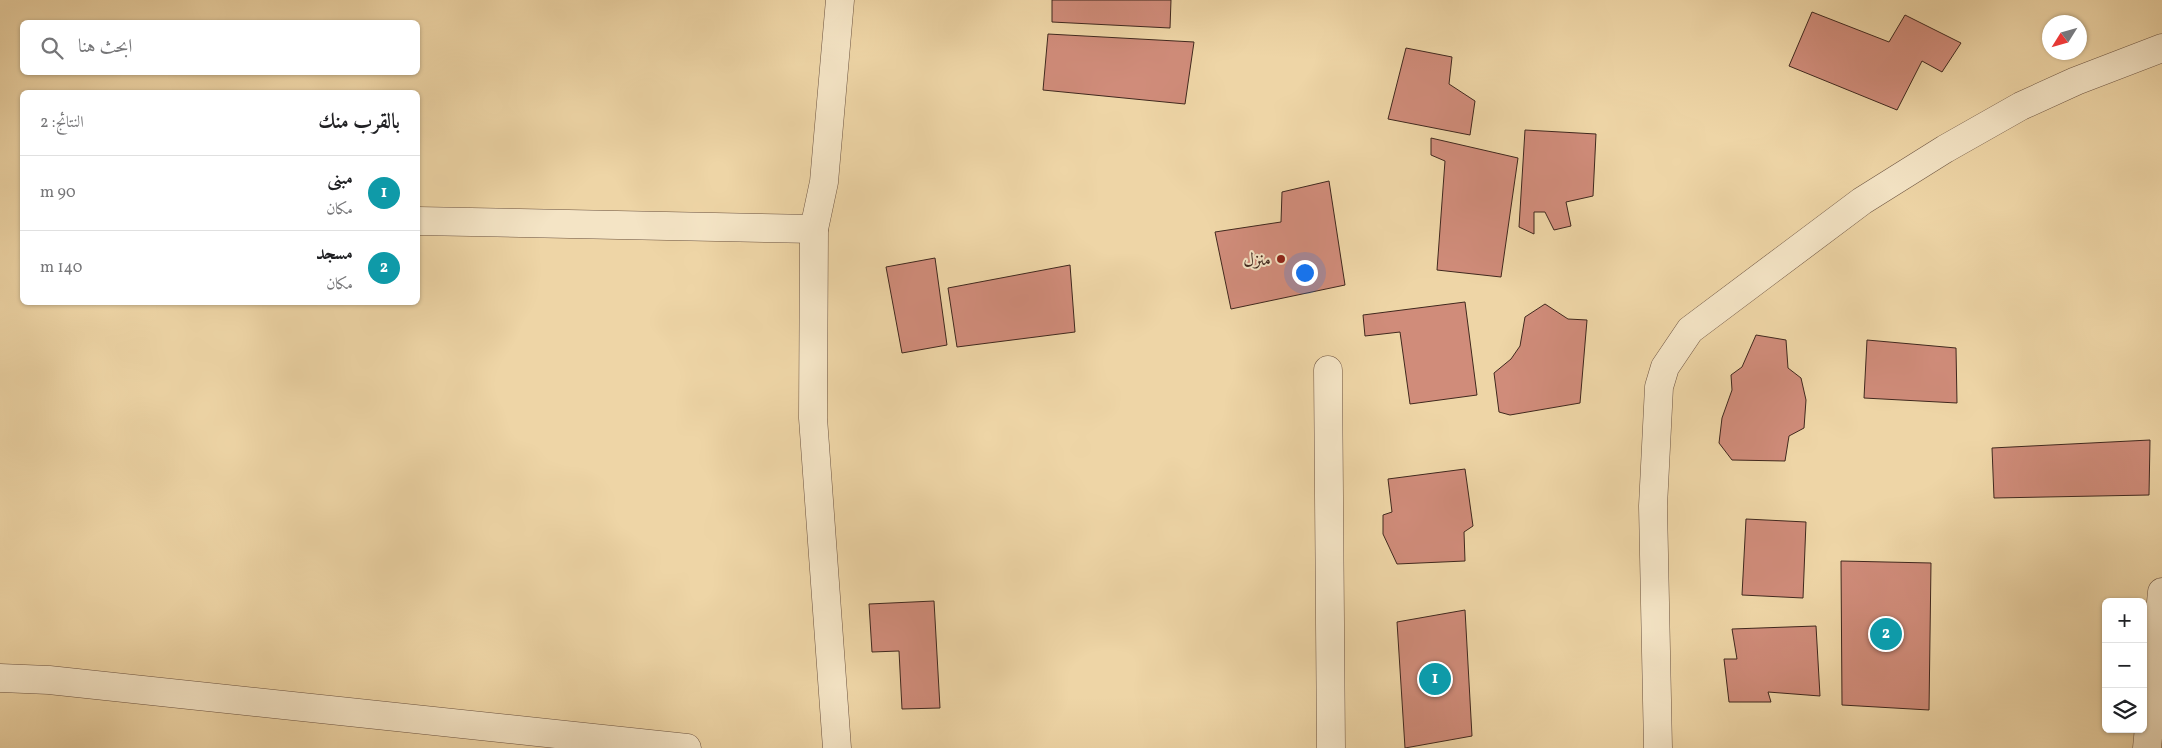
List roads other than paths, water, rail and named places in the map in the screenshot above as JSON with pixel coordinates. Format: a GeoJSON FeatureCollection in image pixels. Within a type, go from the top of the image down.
{"type":"FeatureCollection","features":[{"type":"Feature","properties":{"kind":"street"},"geometry":{"type":"LineString","coordinates":[[837,748],[814,418],[814,229],[824,182],[840,0]]}},
{"type":"Feature","properties":{"kind":"street"},"geometry":{"type":"LineString","coordinates":[[1658,748],[1653,506],[1659,387],[1665,367],[1690,330],[1862,202],[1944,149],[2021,106],[2076,81],[2162,48]]}},
{"type":"Feature","properties":{"kind":"street"},"geometry":{"type":"LineString","coordinates":[[420,220],[814,229]]}},
{"type":"Feature","properties":{"kind":"street"},"geometry":{"type":"LineString","coordinates":[[1328,370],[1331,748]]}},
{"type":"Feature","properties":{"kind":"street"},"geometry":{"type":"LineString","coordinates":[[2147,748],[2162,592]]}},
{"type":"Feature","properties":{"kind":"street"},"geometry":{"type":"LineString","coordinates":[[0,678],[68,682],[686,748]]}},
{"type":"Feature","properties":{"kind":"place","name":"منزل"},"geometry":{"type":"Point","coordinates":[1281,259]}},
{"type":"Feature","properties":{"kind":"place","name":"مسجد"},"geometry":{"type":"Point","coordinates":[1886,634]}},
{"type":"Feature","properties":{"kind":"place","name":"مبنى"},"geometry":{"type":"Point","coordinates":[1435,679]}}]}
